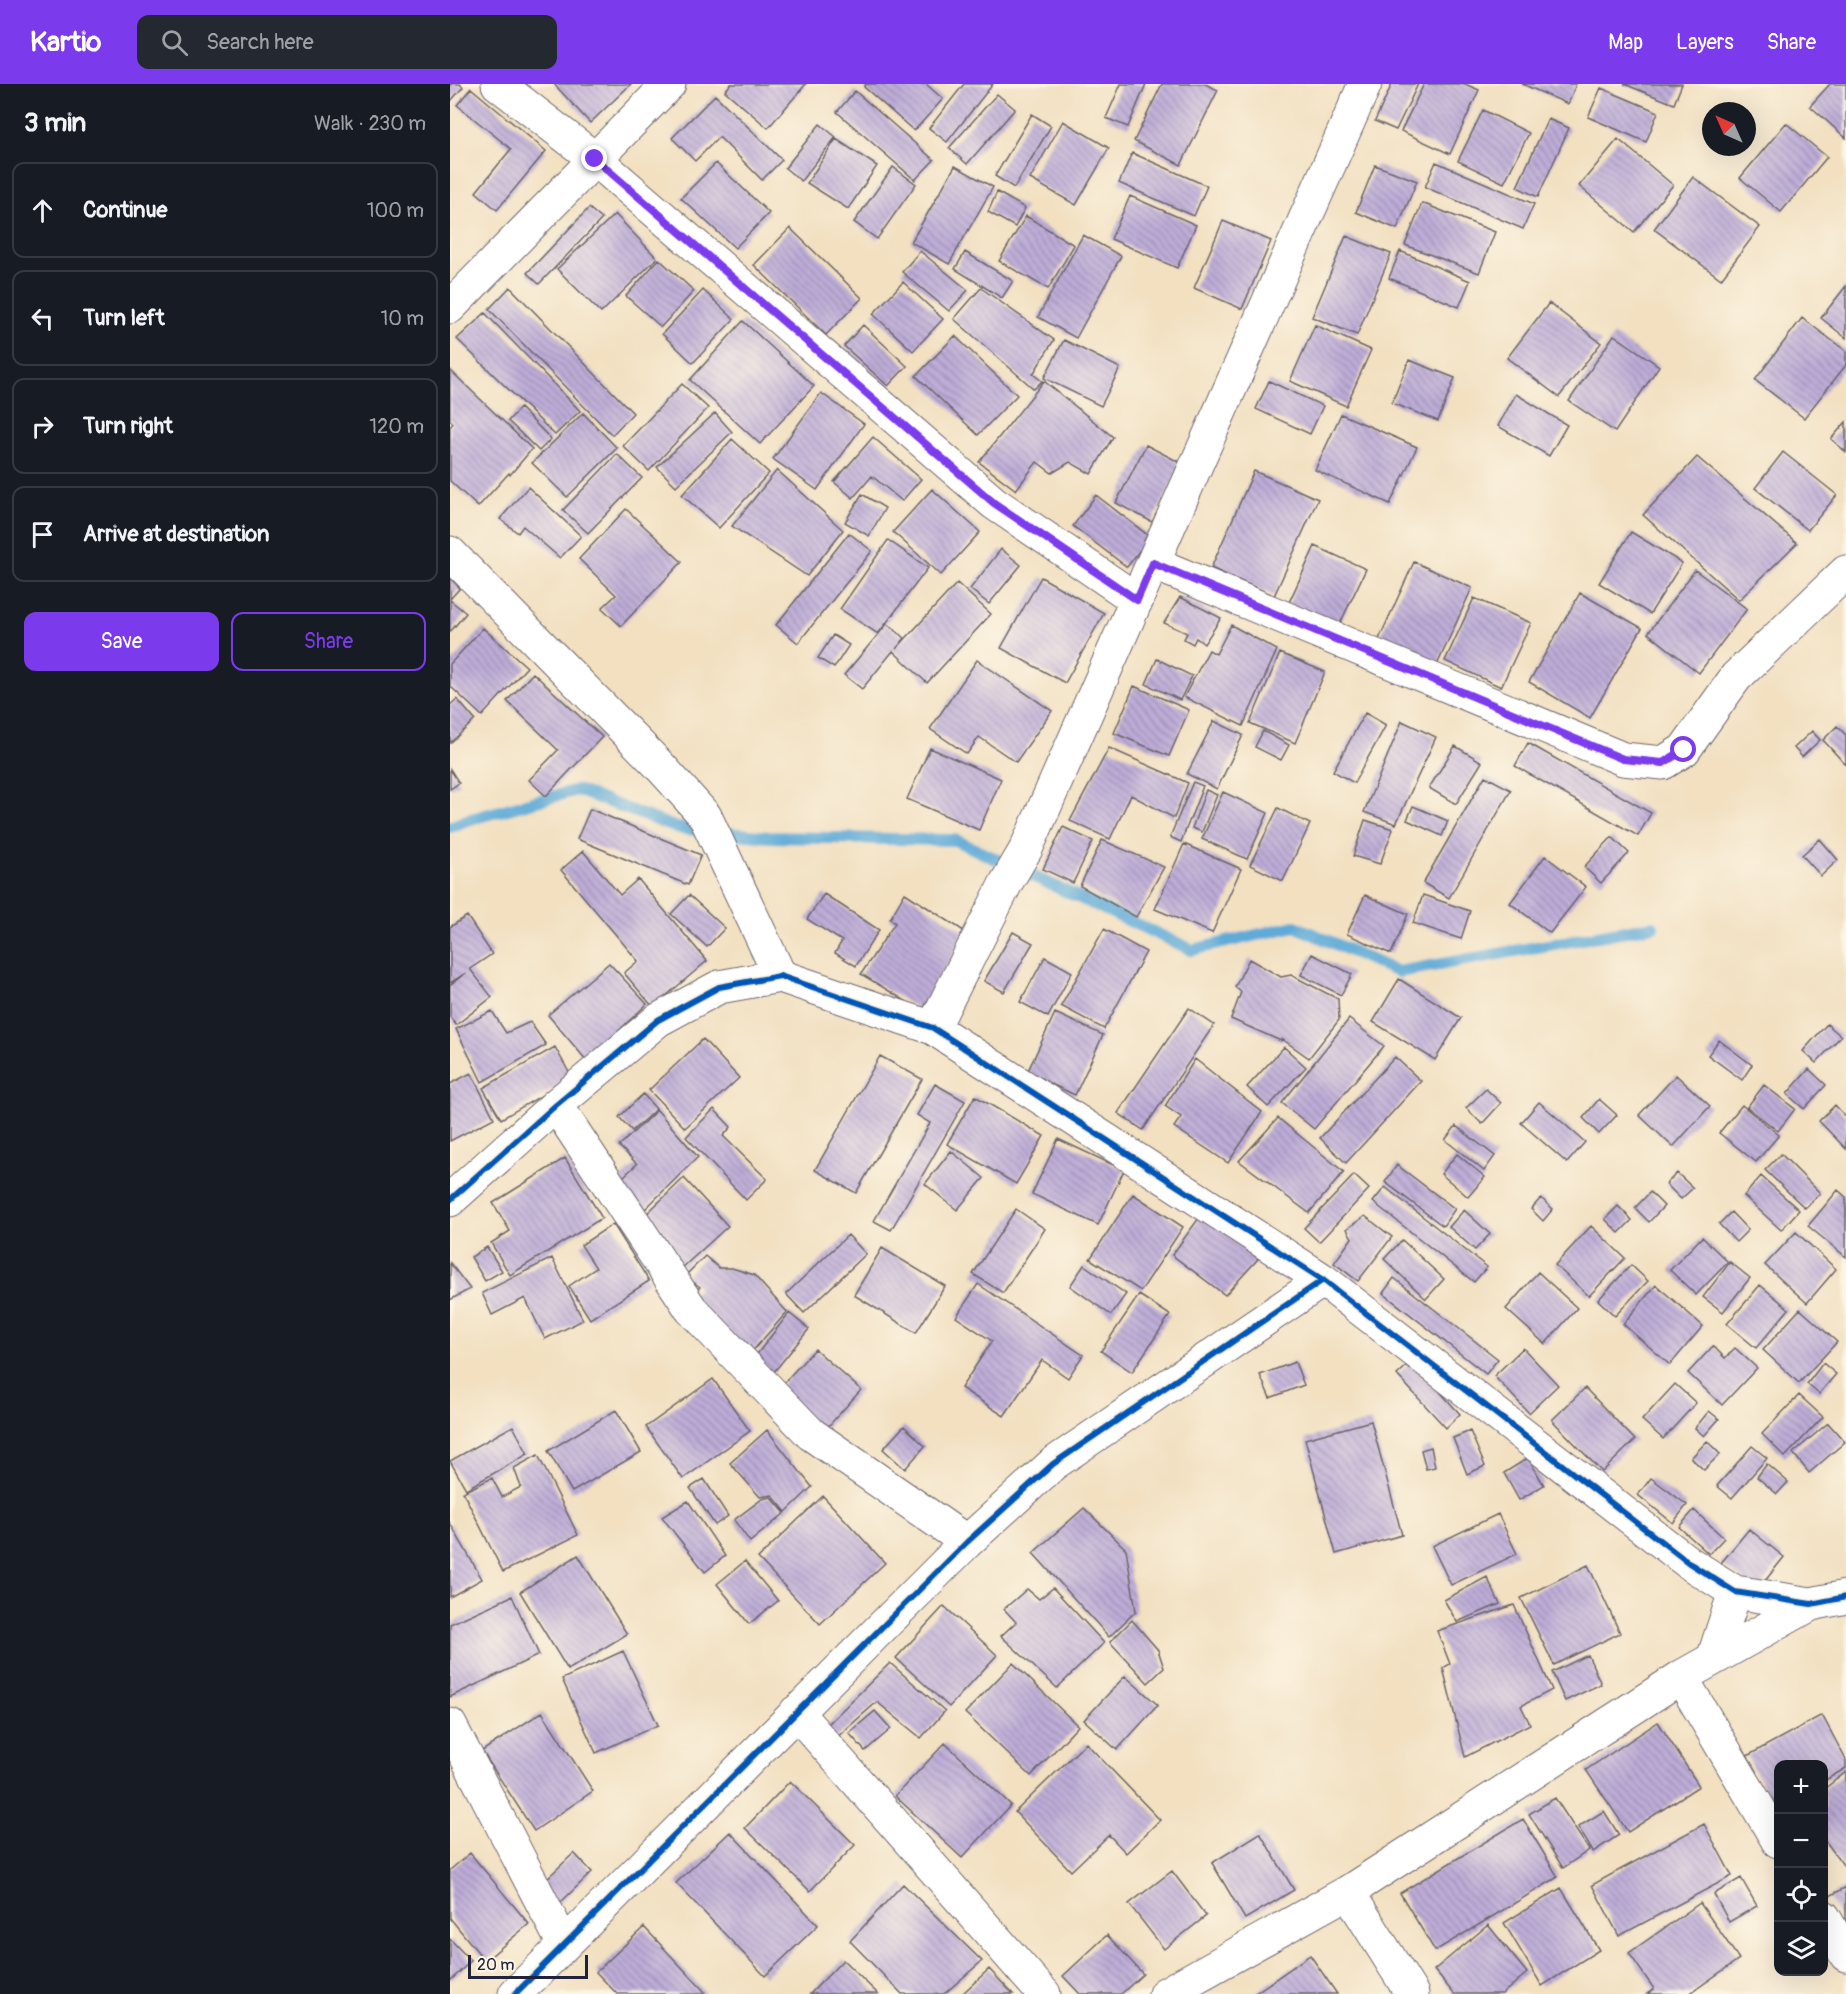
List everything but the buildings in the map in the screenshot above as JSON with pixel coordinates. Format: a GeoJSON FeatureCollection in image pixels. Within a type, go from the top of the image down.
{"type":"FeatureCollection","features":[{"type":"Feature","properties":{"kind":"street"},"geometry":{"type":"LineString","coordinates":[[498,84],[595,159],[994,503],[1137,600]]}},
{"type":"Feature","properties":{"kind":"street"},"geometry":{"type":"LineString","coordinates":[[450,307],[669,84]]}},
{"type":"Feature","properties":{"kind":"street"},"geometry":{"type":"LineString","coordinates":[[933,1028],[1006,883],[1026,849],[1365,84]]}},
{"type":"Feature","properties":{"kind":"street"},"geometry":{"type":"LineString","coordinates":[[450,553],[651,757],[705,816],[724,852],[780,976]]}},
{"type":"Feature","properties":{"kind":"street"},"geometry":{"type":"LineString","coordinates":[[1153,563],[1623,759],[1663,763],[1684,750],[1736,677],[1846,572]]}},
{"type":"Feature","properties":{"kind":"street"},"geometry":{"type":"LineString","coordinates":[[450,1200],[556,1105],[658,1020],[719,987],[780,976],[933,1028],[1323,1280],[1689,1563],[1735,1592],[1810,1604]]}},
{"type":"Feature","properties":{"kind":"street"},"geometry":{"type":"LineString","coordinates":[[556,1105],[691,1309],[811,1434],[967,1542]]}},
{"type":"Feature","properties":{"kind":"street"},"geometry":{"type":"LineString","coordinates":[[515,1994],[967,1542],[1053,1464],[1323,1280]]}},
{"type":"Feature","properties":{"kind":"street"},"geometry":{"type":"LineString","coordinates":[[1713,1659],[1735,1592]]}},
{"type":"Feature","properties":{"kind":"street"},"geometry":{"type":"LineString","coordinates":[[1165,1994],[1348,1892],[1681,1677],[1810,1604],[1846,1597]]}},
{"type":"Feature","properties":{"kind":"street"},"geometry":{"type":"LineString","coordinates":[[1681,1677],[1774,1833]]}},
{"type":"Feature","properties":{"kind":"street"},"geometry":{"type":"LineString","coordinates":[[796,1712],[1044,1994]]}},
{"type":"Feature","properties":{"kind":"street"},"geometry":{"type":"LineString","coordinates":[[450,1725],[564,1945]]}},
{"type":"Feature","properties":{"kind":"street"},"geometry":{"type":"LineString","coordinates":[[1348,1892],[1412,1994]]}},
{"type":"Feature","properties":{"kind":"street"},"geometry":{"type":"LineString","coordinates":[[1827,1922],[1846,1955]]}},
{"type":"Feature","properties":{"kind":"waterway"},"geometry":{"type":"LineString","coordinates":[[450,827],[467,820],[577,790],[677,828],[769,837],[955,840],[1192,950],[1295,926],[1398,972],[1653,926]]}},
{"type":"Feature","properties":{"kind":"cycle path"},"geometry":{"type":"LineString","coordinates":[[450,1200],[556,1105],[658,1020],[719,987],[780,976],[933,1028],[1323,1280],[1689,1563],[1735,1592],[1811,1604],[1846,1597]]}},
{"type":"Feature","properties":{"kind":"cycle path"},"geometry":{"type":"LineString","coordinates":[[515,1994],[967,1542],[1053,1464],[1323,1280]]}},
{"type":"Feature","properties":{"kind":"route"},"geometry":{"type":"LineString","coordinates":[[595,159],[994,503],[1137,600],[1153,563],[1623,759],[1663,763],[1684,750]]}}]}
